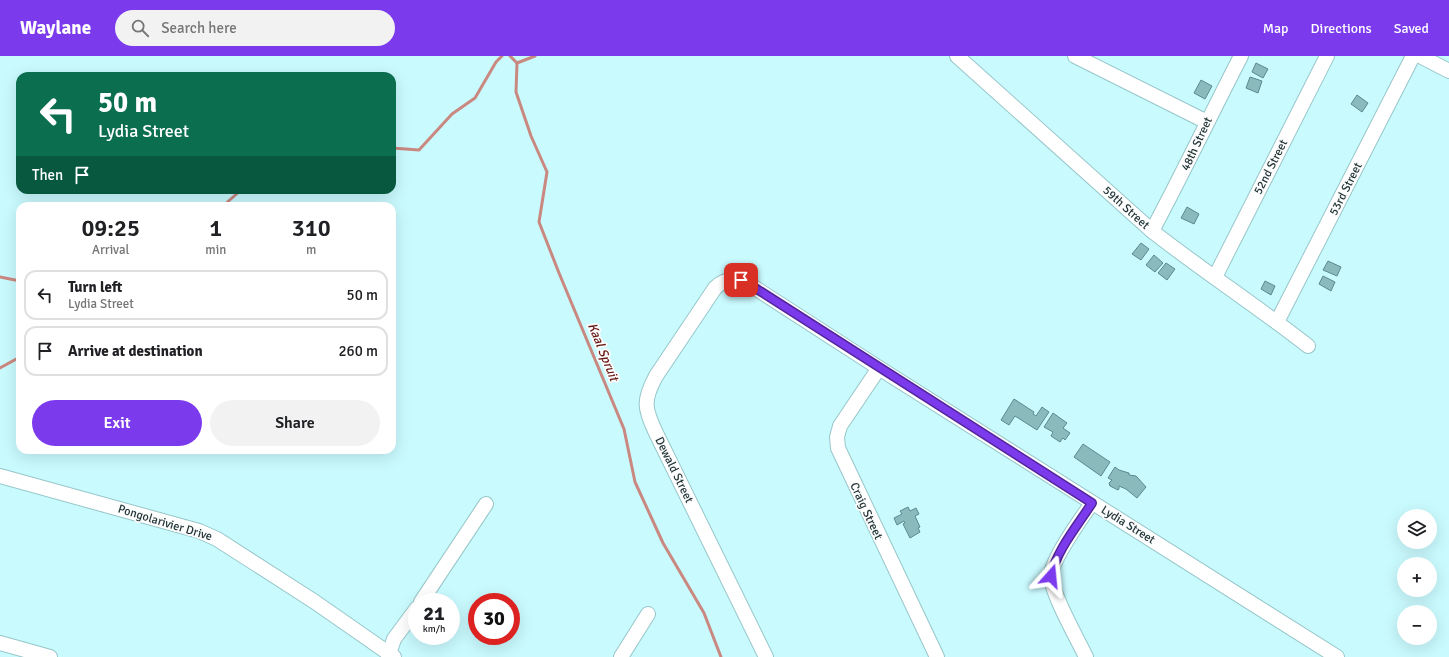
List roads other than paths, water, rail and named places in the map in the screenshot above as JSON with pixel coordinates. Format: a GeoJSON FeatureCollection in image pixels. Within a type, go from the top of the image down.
{"type":"FeatureCollection","features":[{"type":"Feature","properties":{"kind":"street","name":"59th Street"},"geometry":{"type":"LineString","coordinates":[[957,56],[1152,231],[1186,258],[1215,277],[1308,346]]}},
{"type":"Feature","properties":{"kind":"street"},"geometry":{"type":"LineString","coordinates":[[1075,56],[1207,122]]}},
{"type":"Feature","properties":{"kind":"street","name":"48th Street"},"geometry":{"type":"LineString","coordinates":[[1152,231],[1241,56]]}},
{"type":"Feature","properties":{"kind":"street","name":"52nd Street"},"geometry":{"type":"LineString","coordinates":[[1215,277],[1327,56]]}},
{"type":"Feature","properties":{"kind":"street","name":"53rd Street"},"geometry":{"type":"LineString","coordinates":[[1277,322],[1413,56]]}},
{"type":"Feature","properties":{"kind":"street"},"geometry":{"type":"LineString","coordinates":[[1420,56],[1449,70]]}},
{"type":"Feature","properties":{"kind":"street","name":"Lydia Street"},"geometry":{"type":"LineString","coordinates":[[715,288],[719,283],[733,279],[741,280],[749,284],[1092,503],[1320,653],[1337,657]]}},
{"type":"Feature","properties":{"kind":"street","name":"Dewald Street"},"geometry":{"type":"LineString","coordinates":[[715,288],[656,376],[648,390],[646,402],[648,416],[656,433],[766,657]]}},
{"type":"Feature","properties":{"kind":"street","name":"Craig Street"},"geometry":{"type":"LineString","coordinates":[[879,368],[840,426],[837,437],[838,448],[937,657]]}},
{"type":"Feature","properties":{"kind":"street","name":"Pongolarivier Drive"},"geometry":{"type":"LineString","coordinates":[[0,476],[199,531],[217,539],[315,602],[384,654]]}},
{"type":"Feature","properties":{"kind":"street"},"geometry":{"type":"LineString","coordinates":[[1086,657],[1054,590],[1051,576],[1053,566],[1059,555],[1092,503]]}},
{"type":"Feature","properties":{"kind":"street"},"geometry":{"type":"LineString","coordinates":[[427,593],[486,504]]}},
{"type":"Feature","properties":{"kind":"street"},"geometry":{"type":"LineString","coordinates":[[620,657],[648,614]]}},
{"type":"Feature","properties":{"kind":"street"},"geometry":{"type":"LineString","coordinates":[[384,654],[408,620]]}},
{"type":"Feature","properties":{"kind":"street"},"geometry":{"type":"LineString","coordinates":[[0,643],[50,657]]}},
{"type":"Feature","properties":{"kind":"waterway"},"geometry":{"type":"LineString","coordinates":[[396,148],[419,150],[452,114],[475,98],[496,62],[502,56]]}},
{"type":"Feature","properties":{"kind":"waterway"},"geometry":{"type":"LineString","coordinates":[[510,56],[517,63]]}},
{"type":"Feature","properties":{"kind":"waterway","name":"Kaal Spruit"},"geometry":{"type":"LineString","coordinates":[[517,63],[535,56]]}},
{"type":"Feature","properties":{"kind":"waterway","name":"Kaal Spruit"},"geometry":{"type":"LineString","coordinates":[[517,63],[516,92],[531,136],[547,172],[539,222],[624,429],[635,482],[663,543],[704,613],[721,657]]}},
{"type":"Feature","properties":{"kind":"waterway"},"geometry":{"type":"LineString","coordinates":[[228,202],[236,194]]}},
{"type":"Feature","properties":{"kind":"waterway"},"geometry":{"type":"LineString","coordinates":[[0,277],[16,280]]}},
{"type":"Feature","properties":{"kind":"waterway"},"geometry":{"type":"LineString","coordinates":[[0,368],[16,359]]}}]}
